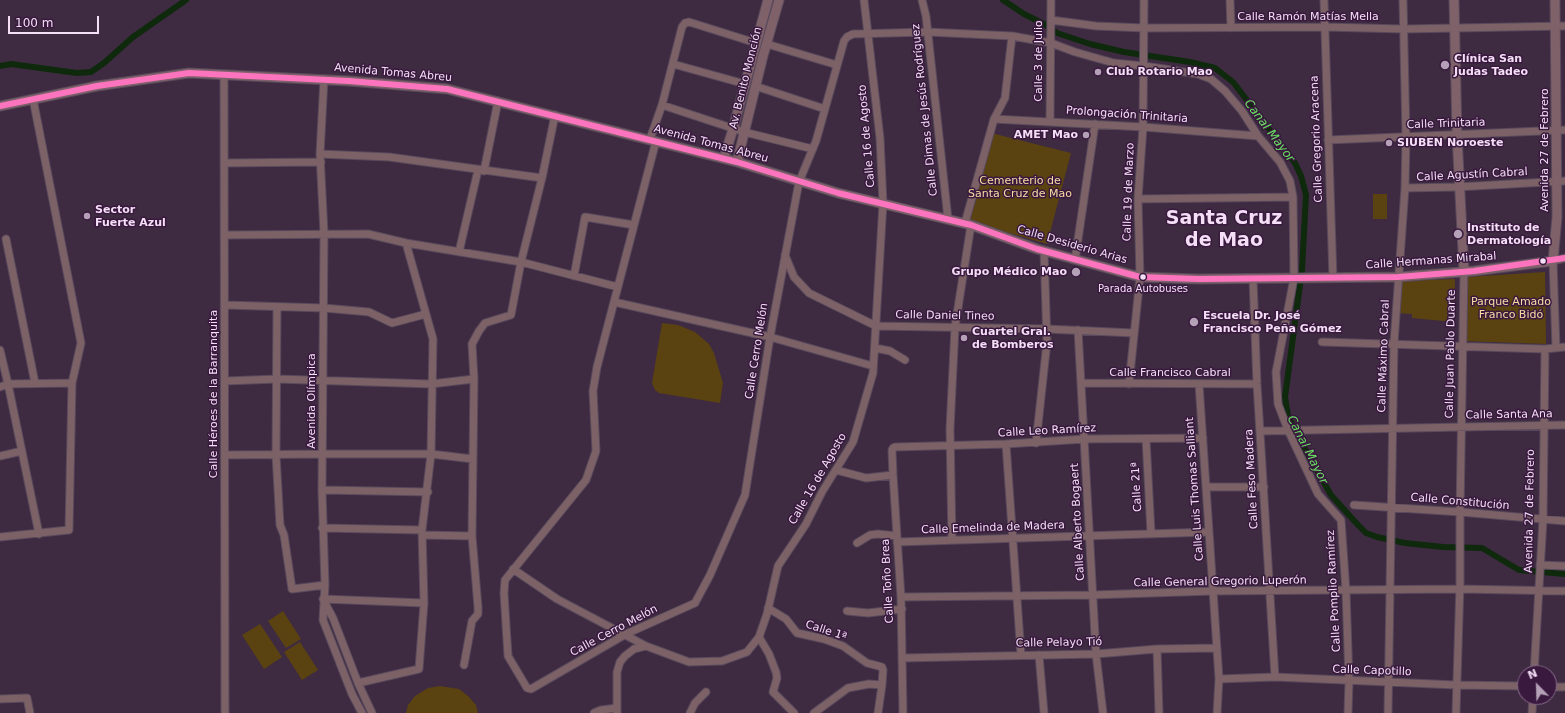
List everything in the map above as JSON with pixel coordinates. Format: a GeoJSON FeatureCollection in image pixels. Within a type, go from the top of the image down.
{"type":"FeatureCollection","features":[{"type":"Feature","properties":{"kind":"main road","name":"Av. Benito Monción"},"geometry":{"type":"LineString","coordinates":[[724,158],[768,0]]}},
{"type":"Feature","properties":{"kind":"main road","name":"Av. Benito Monción"},"geometry":{"type":"LineString","coordinates":[[737,162],[755,86],[779,0]]}},
{"type":"Feature","properties":{"kind":"main road","name":"Calle Juan Pablo Duarte"},"geometry":{"type":"LineString","coordinates":[[1454,0],[1456,135],[1464,272]]}},
{"type":"Feature","properties":{"kind":"main road","name":"Avenida 27 de Febrero"},"geometry":{"type":"LineString","coordinates":[[1553,261],[1561,181],[1561,130],[1555,0]]}},
{"type":"Feature","properties":{"kind":"main road","name":"Avenida Tomas Abreu"},"geometry":{"type":"LineString","coordinates":[[0,106],[97,86],[189,73],[324,79],[447,88],[724,158],[800,182]]}},
{"type":"Feature","properties":{"kind":"main road","name":"Calle Desiderio Arias"},"geometry":{"type":"LineString","coordinates":[[800,182],[838,193],[968,224],[1044,251],[1140,277],[1198,279],[1299,278]]}},
{"type":"Feature","properties":{"kind":"main road","name":"Calle Hermanas Mirabal"},"geometry":{"type":"LineString","coordinates":[[1299,278],[1398,277],[1464,272],[1553,261]]}},
{"type":"Feature","properties":{"kind":"street","name":"Calle 16 de Agosto"},"geometry":{"type":"LineString","coordinates":[[513,569],[557,599],[626,634],[646,646],[689,662],[722,661],[747,652],[759,636],[768,608],[778,566],[806,524],[822,492],[853,442],[873,373],[883,203],[880,138],[864,0]]}},
{"type":"Feature","properties":{"kind":"street","name":"Calle Dimas de Jesús Rodríguez"},"geometry":{"type":"LineString","coordinates":[[922,0],[928,32],[948,219]]}},
{"type":"Feature","properties":{"kind":"street","name":"Calle 3 de Julio"},"geometry":{"type":"LineString","coordinates":[[1050,122],[1051,0]]}},
{"type":"Feature","properties":{"kind":"street","name":"Calle 19 de Marzo"},"geometry":{"type":"LineString","coordinates":[[1129,384],[1140,277],[1138,199],[1143,127],[1144,0]]}},
{"type":"Feature","properties":{"kind":"street"},"geometry":{"type":"LineString","coordinates":[[1230,0],[1231,28]]}},
{"type":"Feature","properties":{"kind":"street","name":"Calle Gregorio Aracena"},"geometry":{"type":"LineString","coordinates":[[1324,0],[1333,278]]}},
{"type":"Feature","properties":{"kind":"street","name":"Calle Máximo Cabral"},"geometry":{"type":"LineString","coordinates":[[1388,713],[1394,343],[1405,188],[1406,137],[1403,0]]}},
{"type":"Feature","properties":{"kind":"street","name":"Calle Ramón Matías Mella"},"geometry":{"type":"LineString","coordinates":[[1051,21],[1096,26],[1144,28],[1325,27],[1404,29],[1565,26]]}},
{"type":"Feature","properties":{"kind":"street","name":"Calle Cerro Melón"},"geometry":{"type":"LineString","coordinates":[[756,43],[689,22],[685,23],[682,27],[653,140],[634,225],[597,367],[593,390],[596,451],[586,480],[505,580],[504,593],[508,656],[527,688],[531,689],[626,634],[695,603],[710,575],[745,495],[770,337],[800,182],[813,149],[844,41],[847,37],[853,34],[868,33]]}},
{"type":"Feature","properties":{"kind":"street","name":"Calle Pomplio Ramírez"},"geometry":{"type":"LineString","coordinates":[[868,33],[928,32],[1051,39],[1075,52],[1114,63],[1144,62],[1198,74],[1211,79],[1225,91],[1242,111],[1258,136],[1280,162],[1290,181],[1293,197],[1299,278],[1276,372],[1278,404],[1318,494],[1341,520],[1346,591],[1349,681],[1348,713]]}},
{"type":"Feature","properties":{"kind":"street"},"geometry":{"type":"LineString","coordinates":[[952,540],[950,429],[955,327],[968,224],[994,119],[1005,98],[1012,36]]}},
{"type":"Feature","properties":{"kind":"street"},"geometry":{"type":"LineString","coordinates":[[766,44],[837,65]]}},
{"type":"Feature","properties":{"kind":"street"},"geometry":{"type":"LineString","coordinates":[[673,64],[745,84]]}},
{"type":"Feature","properties":{"kind":"street","name":"Calle Héroes de la Barranquita"},"geometry":{"type":"LineString","coordinates":[[224,74],[225,713]]}},
{"type":"Feature","properties":{"kind":"street","name":"Avenida Olímpica"},"geometry":{"type":"LineString","coordinates":[[324,79],[320,154],[324,233],[322,528],[325,585],[323,620],[352,694],[362,713]]}},
{"type":"Feature","properties":{"kind":"street"},"geometry":{"type":"LineString","coordinates":[[755,86],[825,109]]}},
{"type":"Feature","properties":{"kind":"street"},"geometry":{"type":"LineString","coordinates":[[0,537],[69,530],[72,383],[81,343],[33,99]]}},
{"type":"Feature","properties":{"kind":"street"},"geometry":{"type":"LineString","coordinates":[[459,252],[498,101]]}},
{"type":"Feature","properties":{"kind":"street"},"geometry":{"type":"LineString","coordinates":[[662,105],[733,129],[813,149]]}},
{"type":"Feature","properties":{"kind":"street"},"geometry":{"type":"LineString","coordinates":[[464,664],[472,621],[478,614],[472,536],[474,379],[472,344],[485,323],[511,315],[521,262],[542,178],[555,115]]}},
{"type":"Feature","properties":{"kind":"street","name":"Prolongación Trinitaria"},"geometry":{"type":"LineString","coordinates":[[994,119],[1143,127],[1258,136]]}},
{"type":"Feature","properties":{"kind":"street"},"geometry":{"type":"LineString","coordinates":[[1075,260],[1096,124]]}},
{"type":"Feature","properties":{"kind":"street","name":"Calle Trinitaria"},"geometry":{"type":"LineString","coordinates":[[1328,140],[1561,130]]}},
{"type":"Feature","properties":{"kind":"street"},"geometry":{"type":"LineString","coordinates":[[320,154],[389,157],[481,171],[542,178]]}},
{"type":"Feature","properties":{"kind":"street"},"geometry":{"type":"LineString","coordinates":[[224,163],[320,162]]}},
{"type":"Feature","properties":{"kind":"street","name":"Calle Agustín Cabral"},"geometry":{"type":"LineString","coordinates":[[1405,188],[1459,187],[1561,181]]}},
{"type":"Feature","properties":{"kind":"street"},"geometry":{"type":"LineString","coordinates":[[1138,199],[1293,197]]}},
{"type":"Feature","properties":{"kind":"street"},"geometry":{"type":"LineString","coordinates":[[574,276],[585,217],[634,225]]}},
{"type":"Feature","properties":{"kind":"street"},"geometry":{"type":"LineString","coordinates":[[225,235],[324,233],[368,234],[406,243],[521,262],[618,287]]}},
{"type":"Feature","properties":{"kind":"street"},"geometry":{"type":"LineString","coordinates":[[6,239],[36,383]]}},
{"type":"Feature","properties":{"kind":"street"},"geometry":{"type":"LineString","coordinates":[[358,683],[419,669],[424,603],[422,532],[428,492],[431,454],[432,339],[406,243]]}},
{"type":"Feature","properties":{"kind":"street"},"geometry":{"type":"LineString","coordinates":[[1036,443],[1047,342],[1044,251]]}},
{"type":"Feature","properties":{"kind":"street","name":"Calle Daniel Tineo"},"geometry":{"type":"LineString","coordinates":[[785,255],[794,277],[810,293],[876,326],[1047,329],[1134,333]]}},
{"type":"Feature","properties":{"kind":"street","name":"Calle Hermanas Mirabal"},"geometry":{"type":"LineString","coordinates":[[1553,261],[1565,258]]}},
{"type":"Feature","properties":{"kind":"street","name":"Avenida 27 de Febrero"},"geometry":{"type":"LineString","coordinates":[[1553,261],[1556,348]]}},
{"type":"Feature","properties":{"kind":"street","name":"Calle Juan Pablo Duarte"},"geometry":{"type":"LineString","coordinates":[[1460,590],[1464,272]]}},
{"type":"Feature","properties":{"kind":"street","name":"Calle Feso Madera"},"geometry":{"type":"LineString","coordinates":[[1253,279],[1257,384],[1275,678]]}},
{"type":"Feature","properties":{"kind":"street"},"geometry":{"type":"LineString","coordinates":[[614,302],[770,337],[874,366]]}},
{"type":"Feature","properties":{"kind":"street"},"geometry":{"type":"LineString","coordinates":[[225,305],[324,308],[369,312],[392,323],[426,314]]}},
{"type":"Feature","properties":{"kind":"street"},"geometry":{"type":"LineString","coordinates":[[277,307],[276,455],[280,526],[284,535],[292,589],[325,585]]}},
{"type":"Feature","properties":{"kind":"street","name":"Calle Alberto Bogaert"},"geometry":{"type":"LineString","coordinates":[[1078,330],[1092,595],[1096,654],[1103,713]]}},
{"type":"Feature","properties":{"kind":"street"},"geometry":{"type":"LineString","coordinates":[[1322,342],[1394,343],[1545,349],[1565,348]]}},
{"type":"Feature","properties":{"kind":"street"},"geometry":{"type":"LineString","coordinates":[[875,348],[890,351],[905,360]]}},
{"type":"Feature","properties":{"kind":"street","name":"Avenida 27 de Febrero"},"geometry":{"type":"LineString","coordinates":[[1534,665],[1543,520],[1545,349]]}},
{"type":"Feature","properties":{"kind":"street"},"geometry":{"type":"LineString","coordinates":[[0,350],[39,534]]}},
{"type":"Feature","properties":{"kind":"street"},"geometry":{"type":"LineString","coordinates":[[225,381],[277,379],[431,384],[474,379]]}},
{"type":"Feature","properties":{"kind":"street"},"geometry":{"type":"LineString","coordinates":[[0,387],[8,384],[72,383]]}},
{"type":"Feature","properties":{"kind":"street","name":"Calle Francisco Cabral"},"geometry":{"type":"LineString","coordinates":[[1082,383],[1257,384]]}},
{"type":"Feature","properties":{"kind":"street","name":"Calle Luis Thomas Salliant"},"geometry":{"type":"LineString","coordinates":[[1199,384],[1219,679],[1218,713]]}},
{"type":"Feature","properties":{"kind":"street","name":"Calle Santa Ana"},"geometry":{"type":"LineString","coordinates":[[1261,431],[1565,425]]}},
{"type":"Feature","properties":{"kind":"street","name":"Calle Leo Ramírez"},"geometry":{"type":"LineString","coordinates":[[893,448],[1085,440],[1203,438]]}},
{"type":"Feature","properties":{"kind":"street","name":"Calle 21ª"},"geometry":{"type":"LineString","coordinates":[[1146,439],[1151,534]]}},
{"type":"Feature","properties":{"kind":"street"},"geometry":{"type":"LineString","coordinates":[[1006,444],[1021,655]]}},
{"type":"Feature","properties":{"kind":"street","name":"Calle Toño Brea"},"geometry":{"type":"LineString","coordinates":[[893,448],[893,475],[902,608],[903,713]]}},
{"type":"Feature","properties":{"kind":"street"},"geometry":{"type":"LineString","coordinates":[[0,456],[22,451]]}},
{"type":"Feature","properties":{"kind":"street"},"geometry":{"type":"LineString","coordinates":[[225,455],[431,454],[473,459]]}},
{"type":"Feature","properties":{"kind":"street"},"geometry":{"type":"LineString","coordinates":[[836,470],[866,478],[893,475]]}},
{"type":"Feature","properties":{"kind":"street"},"geometry":{"type":"LineString","coordinates":[[1207,487],[1264,487]]}},
{"type":"Feature","properties":{"kind":"street"},"geometry":{"type":"LineString","coordinates":[[322,490],[428,492]]}},
{"type":"Feature","properties":{"kind":"street","name":"Calle Constitución"},"geometry":{"type":"LineString","coordinates":[[1354,505],[1565,521]]}},
{"type":"Feature","properties":{"kind":"street"},"geometry":{"type":"LineString","coordinates":[[322,528],[422,532],[472,536]]}},
{"type":"Feature","properties":{"kind":"street","name":"Calle Emelinda de Madera"},"geometry":{"type":"LineString","coordinates":[[857,543],[870,535],[878,534],[897,539],[952,540],[1209,532]]}},
{"type":"Feature","properties":{"kind":"street"},"geometry":{"type":"LineString","coordinates":[[1540,566],[1565,566]]}},
{"type":"Feature","properties":{"kind":"street","name":"Calle General Gregorio Luperón"},"geometry":{"type":"LineString","coordinates":[[901,597],[1092,595],[1213,591],[1346,591],[1391,589],[1539,592],[1565,591]]}},
{"type":"Feature","properties":{"kind":"street"},"geometry":{"type":"LineString","coordinates":[[1456,713],[1460,590]]}},
{"type":"Feature","properties":{"kind":"street"},"geometry":{"type":"LineString","coordinates":[[323,600],[424,603]]}},
{"type":"Feature","properties":{"kind":"street"},"geometry":{"type":"LineString","coordinates":[[323,600],[333,618],[358,683],[372,713]]}},
{"type":"Feature","properties":{"kind":"street","name":"Calle 1ª"},"geometry":{"type":"LineString","coordinates":[[768,608],[786,619],[797,633],[824,639],[842,646],[867,662],[881,666],[884,670],[878,713]]}},
{"type":"Feature","properties":{"kind":"street"},"geometry":{"type":"LineString","coordinates":[[846,611],[868,613],[902,608]]}},
{"type":"Feature","properties":{"kind":"street"},"geometry":{"type":"LineString","coordinates":[[759,636],[769,654],[776,672],[777,678],[773,692],[794,713]]}},
{"type":"Feature","properties":{"kind":"street"},"geometry":{"type":"LineString","coordinates":[[594,713],[601,710],[617,710],[617,672],[620,662],[634,649],[646,646]]}},
{"type":"Feature","properties":{"kind":"street","name":"Calle Pelayo Tió"},"geometry":{"type":"LineString","coordinates":[[902,658],[1096,654],[1157,649],[1216,648]]}},
{"type":"Feature","properties":{"kind":"street"},"geometry":{"type":"LineString","coordinates":[[1157,649],[1160,713]]}},
{"type":"Feature","properties":{"kind":"street"},"geometry":{"type":"LineString","coordinates":[[1039,655],[1044,713]]}},
{"type":"Feature","properties":{"kind":"street","name":"Calle Capotillo"},"geometry":{"type":"LineString","coordinates":[[1219,679],[1275,678],[1517,686]]}},
{"type":"Feature","properties":{"kind":"street"},"geometry":{"type":"LineString","coordinates":[[814,713],[848,688],[869,684],[882,685]]}},
{"type":"Feature","properties":{"kind":"street"},"geometry":{"type":"LineString","coordinates":[[690,713],[695,703],[706,692]]}},
{"type":"Feature","properties":{"kind":"street"},"geometry":{"type":"LineString","coordinates":[[0,699],[27,698],[30,713]]}},
{"type":"Feature","properties":{"kind":"green space","name":"Cementerio de Santa Cruz de Mao"},"geometry":{"type":"Polygon","coordinates":[[[991,133],[1071,153],[1047,244],[968,221],[991,133]]]}},
{"type":"Feature","properties":{"kind":"green space"},"geometry":{"type":"Polygon","coordinates":[[[1373,194],[1387,194],[1387,219],[1373,219],[1373,194]]]}},
{"type":"Feature","properties":{"kind":"green space","name":"Parque Amado Franco Bidó"},"geometry":{"type":"Polygon","coordinates":[[[1545,272],[1546,344],[1463,341],[1466,277],[1545,272]]]}},
{"type":"Feature","properties":{"kind":"green space"},"geometry":{"type":"Polygon","coordinates":[[[1455,279],[1454,322],[1412,318],[1412,314],[1396,313],[1398,281],[1455,279]]]}},
{"type":"Feature","properties":{"kind":"green space"},"geometry":{"type":"Polygon","coordinates":[[[662,323],[678,325],[695,332],[709,344],[714,353],[723,383],[720,403],[659,393],[655,390],[652,383],[662,323]]]}},
{"type":"Feature","properties":{"kind":"green space"},"geometry":{"type":"Polygon","coordinates":[[[283,611],[301,639],[286,648],[268,621],[283,611]]]}},
{"type":"Feature","properties":{"kind":"green space"},"geometry":{"type":"Polygon","coordinates":[[[260,624],[282,657],[264,669],[242,635],[260,624]]]}},
{"type":"Feature","properties":{"kind":"green space"},"geometry":{"type":"Polygon","coordinates":[[[300,642],[318,670],[302,680],[284,652],[300,642]]]}},
{"type":"Feature","properties":{"kind":"green space"},"geometry":{"type":"Polygon","coordinates":[[[440,686],[459,689],[476,705],[478,713],[406,713],[408,705],[415,696],[428,688],[440,686]]]}},
{"type":"Feature","properties":{"kind":"waterway","name":"Canal Mayor"},"geometry":{"type":"LineString","coordinates":[[0,66],[11,64],[77,73],[91,72],[104,63],[133,37],[186,0]]}},
{"type":"Feature","properties":{"kind":"waterway","name":"Canal Mayor"},"geometry":{"type":"LineString","coordinates":[[1003,0],[1057,33],[1090,44],[1124,52],[1190,62],[1215,68],[1233,82],[1295,163],[1301,176],[1306,195],[1302,270],[1285,397],[1288,416],[1331,495],[1358,525],[1366,533],[1377,537],[1405,543],[1443,547],[1482,548],[1519,570],[1565,574]]}},
{"type":"Feature","properties":{"kind":"transit line"},"geometry":{"type":"LineString","coordinates":[[0,106],[97,86],[189,73],[349,81],[447,89],[737,162],[838,193],[971,225],[1037,249],[1140,277],[1198,279],[1398,277],[1474,271],[1565,258]]}},
{"type":"Feature","properties":{"kind":"place","name":"Clínica San Judas Tadeo"},"geometry":{"type":"Point","coordinates":[1445,65]}},
{"type":"Feature","properties":{"kind":"place","name":"Club Rotario Mao"},"geometry":{"type":"Point","coordinates":[1098,72]}},
{"type":"Feature","properties":{"kind":"place","name":"AMET Mao"},"geometry":{"type":"Point","coordinates":[1086,135]}},
{"type":"Feature","properties":{"kind":"place","name":"SIUBEN Noroeste"},"geometry":{"type":"Point","coordinates":[1389,143]}},
{"type":"Feature","properties":{"kind":"place","name":"Sector Fuerte Azul"},"geometry":{"type":"Point","coordinates":[87,216]}},
{"type":"Feature","properties":{"kind":"place","name":"Instituto de Dermatología"},"geometry":{"type":"Point","coordinates":[1458,234]}},
{"type":"Feature","properties":{"kind":"place","name":"Grupo Médico Mao"},"geometry":{"type":"Point","coordinates":[1076,272]}},
{"type":"Feature","properties":{"kind":"place","name":"Parada Autobuses"},"geometry":{"type":"Point","coordinates":[1143,277]}},
{"type":"Feature","properties":{"kind":"place","name":"Escuela Dr. José Francisco Peña Gómez"},"geometry":{"type":"Point","coordinates":[1194,322]}},
{"type":"Feature","properties":{"kind":"place","name":"Cuartel Gral. de Bomberos"},"geometry":{"type":"Point","coordinates":[964,338]}},
{"type":"Feature","properties":{"kind":"district","name":"Santa Cruz de Mao"},"geometry":{"type":"Point","coordinates":[1224,230]}}]}
